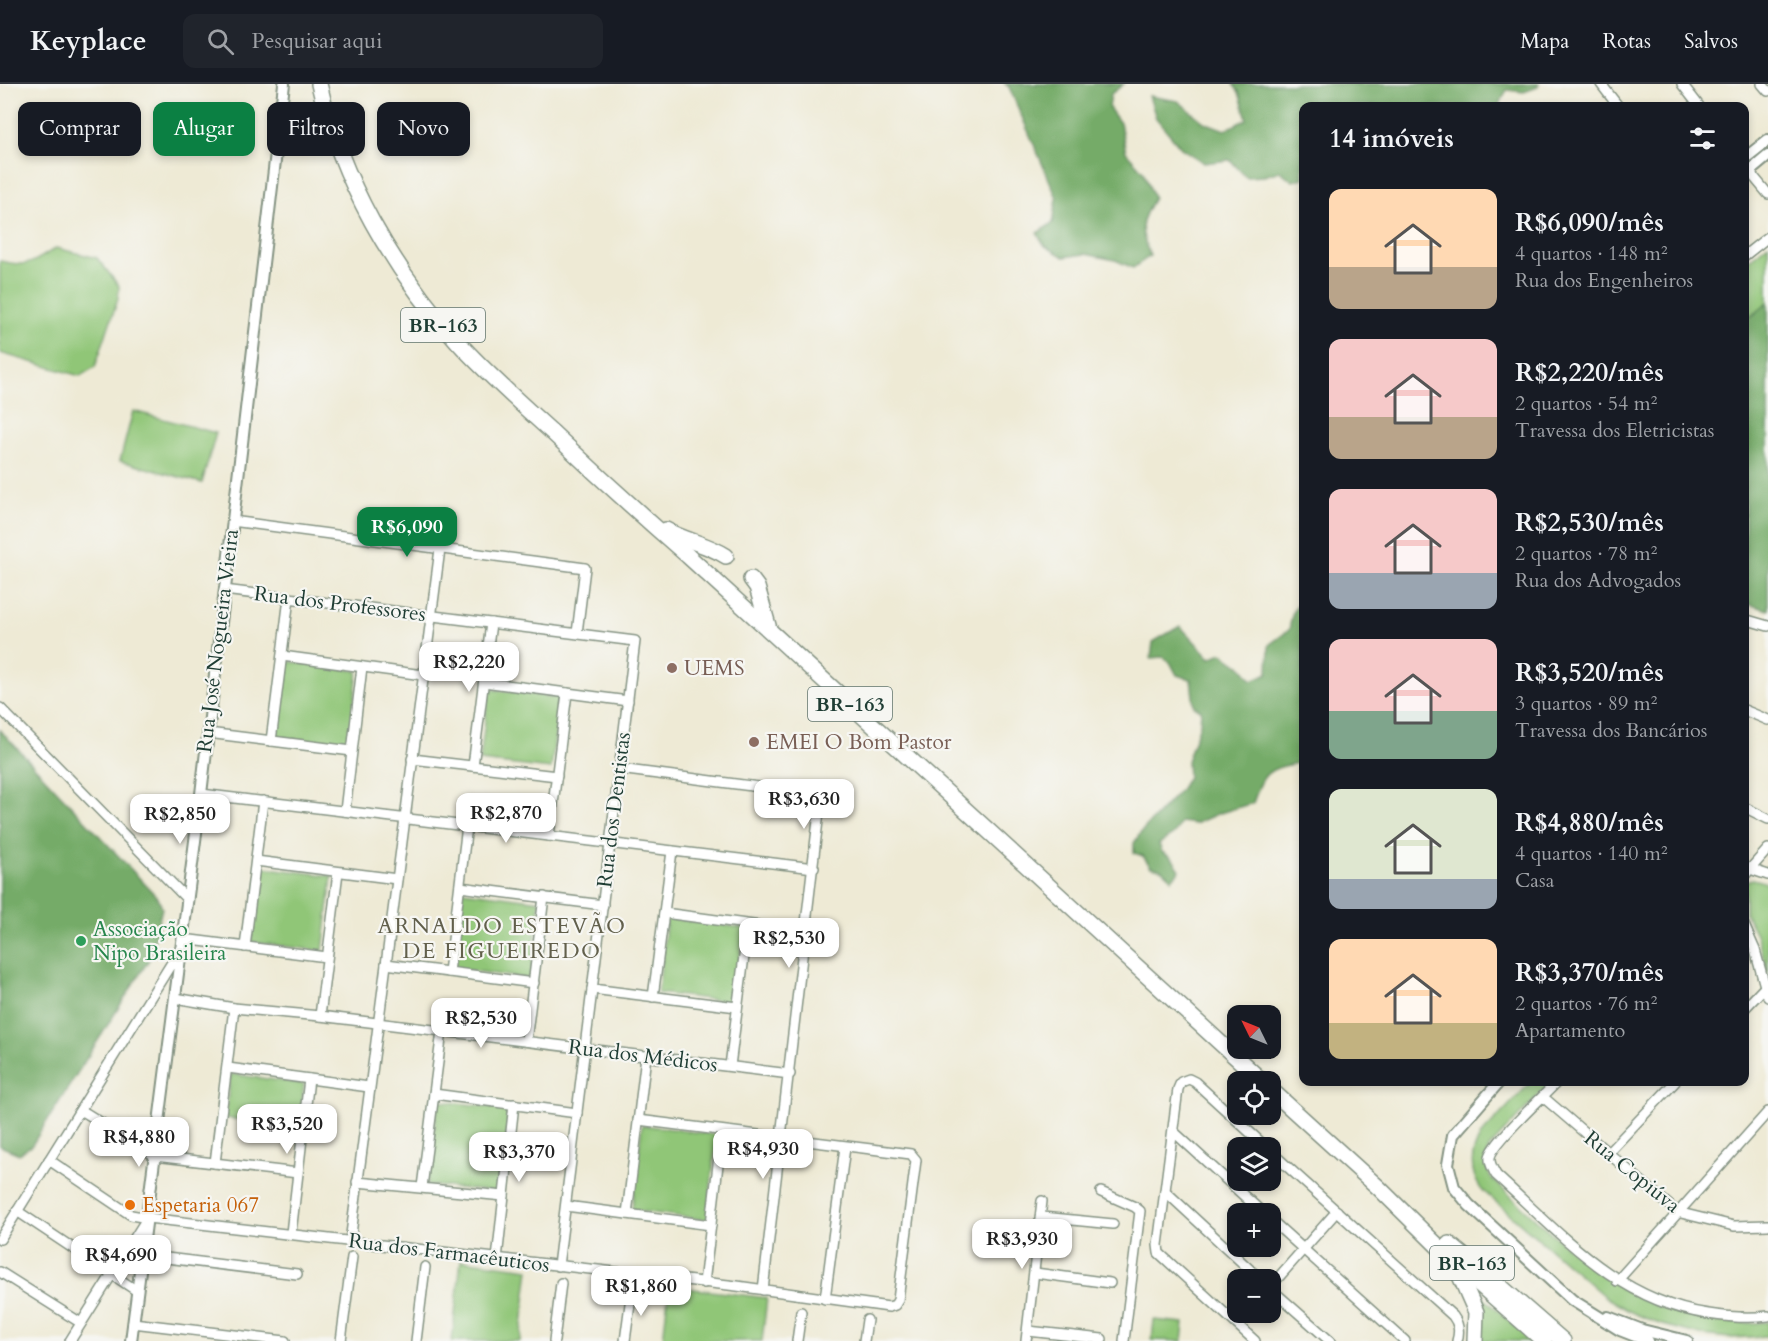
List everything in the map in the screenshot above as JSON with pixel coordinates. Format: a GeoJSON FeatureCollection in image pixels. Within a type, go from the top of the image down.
{"type":"FeatureCollection","features":[{"type":"Feature","properties":{"kind":"highway","name":"BR-163"},"geometry":{"type":"LineString","coordinates":[[319,84],[337,146],[355,188],[389,250],[414,288],[459,343],[490,375],[640,515],[1251,1071]]}},
{"type":"Feature","properties":{"kind":"highway"},"geometry":{"type":"LineString","coordinates":[[640,515],[675,536],[726,556]]}},
{"type":"Feature","properties":{"kind":"highway"},"geometry":{"type":"LineString","coordinates":[[751,579],[757,587],[769,630]]}},
{"type":"Feature","properties":{"kind":"highway","name":"BR-163"},"geometry":{"type":"LineString","coordinates":[[1281,1099],[1379,1188],[1453,1261],[1544,1341]]}},
{"type":"Feature","properties":{"kind":"highway","name":"BR-163"},"geometry":{"type":"LineString","coordinates":[[1379,1188],[1411,1211],[1563,1341]]}},
{"type":"Feature","properties":{"kind":"highway"},"geometry":{"type":"LineString","coordinates":[[1453,1261],[1476,1312],[1475,1341]]}},
{"type":"Feature","properties":{"kind":"highway"},"geometry":{"type":"LineString","coordinates":[[1529,1310],[1574,1341]]}},
{"type":"Feature","properties":{"kind":"street","name":"Rua José Nogueira Vieira"},"geometry":{"type":"LineString","coordinates":[[131,1341],[201,794],[284,84]]}},
{"type":"Feature","properties":{"kind":"street"},"geometry":{"type":"LineString","coordinates":[[1600,84],[1615,102]]}},
{"type":"Feature","properties":{"kind":"street"},"geometry":{"type":"LineString","coordinates":[[1682,84],[1696,102]]}},
{"type":"Feature","properties":{"kind":"street"},"geometry":{"type":"LineString","coordinates":[[1762,84],[1768,91]]}},
{"type":"Feature","properties":{"kind":"street"},"geometry":{"type":"LineString","coordinates":[[1749,155],[1768,140]]}},
{"type":"Feature","properties":{"kind":"street"},"geometry":{"type":"LineString","coordinates":[[1749,169],[1768,156]]}},
{"type":"Feature","properties":{"kind":"street"},"geometry":{"type":"LineString","coordinates":[[1749,174],[1768,194]]}},
{"type":"Feature","properties":{"kind":"street"},"geometry":{"type":"LineString","coordinates":[[1749,252],[1768,237]]}},
{"type":"Feature","properties":{"kind":"street"},"geometry":{"type":"LineString","coordinates":[[232,521],[585,568],[577,633]]}},
{"type":"Feature","properties":{"kind":"street"},"geometry":{"type":"LineString","coordinates":[[350,1242],[440,549]]}},
{"type":"Feature","properties":{"kind":"street","name":"Rua dos Professores"},"geometry":{"type":"LineString","coordinates":[[224,590],[635,640]]}},
{"type":"Feature","properties":{"kind":"street"},"geometry":{"type":"LineString","coordinates":[[271,741],[289,598]]}},
{"type":"Feature","properties":{"kind":"street"},"geometry":{"type":"LineString","coordinates":[[1749,620],[1768,626]]}},
{"type":"Feature","properties":{"kind":"street"},"geometry":{"type":"LineString","coordinates":[[473,766],[491,623]]}},
{"type":"Feature","properties":{"kind":"street","name":"Rua dos Dentistas"},"geometry":{"type":"LineString","coordinates":[[558,1266],[635,640]]}},
{"type":"Feature","properties":{"kind":"street"},"geometry":{"type":"LineString","coordinates":[[282,656],[423,675]]}},
{"type":"Feature","properties":{"kind":"street"},"geometry":{"type":"LineString","coordinates":[[345,811],[363,667]]}},
{"type":"Feature","properties":{"kind":"street"},"geometry":{"type":"LineString","coordinates":[[484,682],[628,701]]}},
{"type":"Feature","properties":{"kind":"street"},"geometry":{"type":"LineString","coordinates":[[549,836],[567,693]]}},
{"type":"Feature","properties":{"kind":"street"},"geometry":{"type":"LineString","coordinates":[[0,708],[188,900]]}},
{"type":"Feature","properties":{"kind":"street"},"geometry":{"type":"LineString","coordinates":[[1749,712],[1768,720]]}},
{"type":"Feature","properties":{"kind":"street"},"geometry":{"type":"LineString","coordinates":[[208,733],[352,751]]}},
{"type":"Feature","properties":{"kind":"street"},"geometry":{"type":"LineString","coordinates":[[412,759],[557,776]]}},
{"type":"Feature","properties":{"kind":"street"},"geometry":{"type":"LineString","coordinates":[[620,769],[822,795],[763,1290]]}},
{"type":"Feature","properties":{"kind":"street"},"geometry":{"type":"LineString","coordinates":[[201,794],[814,868]]}},
{"type":"Feature","properties":{"kind":"street"},"geometry":{"type":"LineString","coordinates":[[245,947],[264,801]]}},
{"type":"Feature","properties":{"kind":"street"},"geometry":{"type":"LineString","coordinates":[[1749,810],[1768,819]]}},
{"type":"Feature","properties":{"kind":"street"},"geometry":{"type":"LineString","coordinates":[[449,972],[467,826]]}},
{"type":"Feature","properties":{"kind":"street"},"geometry":{"type":"LineString","coordinates":[[1749,870],[1768,849]]}},
{"type":"Feature","properties":{"kind":"street"},"geometry":{"type":"LineString","coordinates":[[653,997],[672,851]]}},
{"type":"Feature","properties":{"kind":"street"},"geometry":{"type":"LineString","coordinates":[[256,861],[397,879]]}},
{"type":"Feature","properties":{"kind":"street"},"geometry":{"type":"LineString","coordinates":[[320,1016],[338,872]]}},
{"type":"Feature","properties":{"kind":"street"},"geometry":{"type":"LineString","coordinates":[[1749,872],[1768,876]]}},
{"type":"Feature","properties":{"kind":"street"},"geometry":{"type":"LineString","coordinates":[[459,887],[603,905]]}},
{"type":"Feature","properties":{"kind":"street"},"geometry":{"type":"LineString","coordinates":[[526,1041],[544,897]]}},
{"type":"Feature","properties":{"kind":"street"},"geometry":{"type":"LineString","coordinates":[[664,914],[807,932]]}},
{"type":"Feature","properties":{"kind":"street"},"geometry":{"type":"LineString","coordinates":[[730,1066],[748,925]]}},
{"type":"Feature","properties":{"kind":"street"},"geometry":{"type":"LineString","coordinates":[[1749,936],[1768,997]]}},
{"type":"Feature","properties":{"kind":"street"},"geometry":{"type":"LineString","coordinates":[[0,1239],[182,943],[245,947],[327,957]]}},
{"type":"Feature","properties":{"kind":"street"},"geometry":{"type":"LineString","coordinates":[[386,964],[534,983]]}},
{"type":"Feature","properties":{"kind":"street"},"geometry":{"type":"LineString","coordinates":[[1749,1004],[1765,987]]}},
{"type":"Feature","properties":{"kind":"street"},"geometry":{"type":"LineString","coordinates":[[592,989],[737,1006]]}},
{"type":"Feature","properties":{"kind":"street","name":"Rua dos Médicos"},"geometry":{"type":"LineString","coordinates":[[175,998],[234,1008],[320,1016],[790,1074]]}},
{"type":"Feature","properties":{"kind":"street"},"geometry":{"type":"LineString","coordinates":[[215,1163],[234,1008]]}},
{"type":"Feature","properties":{"kind":"street"},"geometry":{"type":"LineString","coordinates":[[422,1187],[441,1031]]}},
{"type":"Feature","properties":{"kind":"street"},"geometry":{"type":"LineString","coordinates":[[627,1215],[646,1056]]}},
{"type":"Feature","properties":{"kind":"street"},"geometry":{"type":"LineString","coordinates":[[228,1068],[369,1088]]}},
{"type":"Feature","properties":{"kind":"street"},"geometry":{"type":"LineString","coordinates":[[291,1233],[309,1079]]}},
{"type":"Feature","properties":{"kind":"street"},"geometry":{"type":"LineString","coordinates":[[1255,1137],[1189,1079],[1181,1082],[1178,1089],[1158,1245],[1159,1253],[1255,1341]]}},
{"type":"Feature","properties":{"kind":"street"},"geometry":{"type":"LineString","coordinates":[[1496,1086],[1453,1135],[1448,1164],[1454,1187],[1469,1205],[1572,1300],[1620,1330],[1648,1341]]}},
{"type":"Feature","properties":{"kind":"street"},"geometry":{"type":"LineString","coordinates":[[1553,1086],[1498,1143],[1491,1155],[1490,1165],[1496,1175],[1596,1266],[1617,1281],[1667,1305],[1728,1317],[1768,1316]]}},
{"type":"Feature","properties":{"kind":"street"},"geometry":{"type":"LineString","coordinates":[[1608,1153],[1672,1086]]}},
{"type":"Feature","properties":{"kind":"street"},"geometry":{"type":"LineString","coordinates":[[434,1094],[577,1113]]}},
{"type":"Feature","properties":{"kind":"street","name":"Rua Copiúva"},"geometry":{"type":"LineString","coordinates":[[1542,1097],[1677,1212],[1734,1226],[1768,1225]]}},
{"type":"Feature","properties":{"kind":"street"},"geometry":{"type":"LineString","coordinates":[[497,1259],[514,1104]]}},
{"type":"Feature","properties":{"kind":"street"},"geometry":{"type":"LineString","coordinates":[[81,1110],[155,1156],[298,1173]]}},
{"type":"Feature","properties":{"kind":"street"},"geometry":{"type":"LineString","coordinates":[[1617,1281],[1768,1112]]}},
{"type":"Feature","properties":{"kind":"street"},"geometry":{"type":"LineString","coordinates":[[638,1120],[845,1147],[825,1299]]}},
{"type":"Feature","properties":{"kind":"street"},"geometry":{"type":"LineString","coordinates":[[704,1283],[722,1131]]}},
{"type":"Feature","properties":{"kind":"street"},"geometry":{"type":"LineString","coordinates":[[1174,1132],[1252,1203]]}},
{"type":"Feature","properties":{"kind":"street","name":"Rua dos Farmacêuticos"},"geometry":{"type":"LineString","coordinates":[[49,1160],[131,1215],[148,1218],[291,1233],[889,1307],[895,1305],[898,1300],[916,1160],[911,1154],[845,1147]]}},
{"type":"Feature","properties":{"kind":"street"},"geometry":{"type":"LineString","coordinates":[[1281,1161],[1453,1316],[1458,1324],[1457,1341]]}},
{"type":"Feature","properties":{"kind":"street"},"geometry":{"type":"LineString","coordinates":[[357,1182],[504,1196]]}},
{"type":"Feature","properties":{"kind":"street"},"geometry":{"type":"LineString","coordinates":[[1165,1191],[1249,1269]]}},
{"type":"Feature","properties":{"kind":"street"},"geometry":{"type":"LineString","coordinates":[[1101,1192],[1140,1211],[1124,1341]]}},
{"type":"Feature","properties":{"kind":"street"},"geometry":{"type":"LineString","coordinates":[[1042,1202],[1027,1336],[1102,1339]]}},
{"type":"Feature","properties":{"kind":"street"},"geometry":{"type":"LineString","coordinates":[[566,1206],[711,1225]]}},
{"type":"Feature","properties":{"kind":"street"},"geometry":{"type":"LineString","coordinates":[[17,1211],[137,1291]]}},
{"type":"Feature","properties":{"kind":"street"},"geometry":{"type":"LineString","coordinates":[[1281,1276],[1337,1211]]}},
{"type":"Feature","properties":{"kind":"street"},"geometry":{"type":"LineString","coordinates":[[1042,1217],[1113,1224]]}},
{"type":"Feature","properties":{"kind":"street"},"geometry":{"type":"LineString","coordinates":[[70,1341],[148,1218]]}},
{"type":"Feature","properties":{"kind":"street"},"geometry":{"type":"LineString","coordinates":[[1281,1229],[1405,1341]]}},
{"type":"Feature","properties":{"kind":"street"},"geometry":{"type":"LineString","coordinates":[[142,1255],[297,1274]]}},
{"type":"Feature","properties":{"kind":"street"},"geometry":{"type":"LineString","coordinates":[[342,1341],[352,1257]]}},
{"type":"Feature","properties":{"kind":"street"},"geometry":{"type":"LineString","coordinates":[[416,1341],[425,1267]]}},
{"type":"Feature","properties":{"kind":"street"},"geometry":{"type":"LineString","coordinates":[[0,1272],[81,1323]]}},
{"type":"Feature","properties":{"kind":"street"},"geometry":{"type":"LineString","coordinates":[[1035,1273],[1110,1283]]}},
{"type":"Feature","properties":{"kind":"street"},"geometry":{"type":"LineString","coordinates":[[554,1341],[561,1283]]}},
{"type":"Feature","properties":{"kind":"street"},"geometry":{"type":"LineString","coordinates":[[624,1341],[632,1289]]}},
{"type":"Feature","properties":{"kind":"street"},"geometry":{"type":"LineString","coordinates":[[1281,1298],[1330,1341]]}},
{"type":"Feature","properties":{"kind":"street"},"geometry":{"type":"LineString","coordinates":[[1585,1309],[1642,1330],[1688,1341]]}},
{"type":"Feature","properties":{"kind":"street"},"geometry":{"type":"LineString","coordinates":[[797,1341],[801,1312]]}},
{"type":"Feature","properties":{"kind":"street"},"geometry":{"type":"LineString","coordinates":[[864,1341],[867,1320]]}},
{"type":"Feature","properties":{"kind":"street"},"geometry":{"type":"LineString","coordinates":[[133,1323],[285,1341]]}},
{"type":"Feature","properties":{"kind":"green space"},"geometry":{"type":"Polygon","coordinates":[[[1005,84],[1124,84],[1111,94],[1109,108],[1120,123],[1126,152],[1143,171],[1154,198],[1142,226],[1150,256],[1133,268],[1115,260],[1085,254],[1064,257],[1045,246],[1037,233],[1053,223],[1057,198],[1009,87],[1005,84]]]}},
{"type":"Feature","properties":{"kind":"green space"},"geometry":{"type":"Polygon","coordinates":[[[1233,84],[1539,84],[1538,87],[1524,92],[1507,90],[1500,102],[1299,102],[1299,179],[1293,181],[1280,171],[1264,176],[1246,177],[1230,160],[1204,163],[1181,148],[1156,118],[1149,96],[1178,101],[1204,122],[1225,130],[1247,119],[1239,92],[1233,84]]]}},
{"type":"Feature","properties":{"kind":"green space"},"geometry":{"type":"Polygon","coordinates":[[[1768,244],[1768,303],[1749,316],[1749,260],[1768,244]]]}},
{"type":"Feature","properties":{"kind":"green space"},"geometry":{"type":"Polygon","coordinates":[[[56,248],[97,258],[119,286],[118,299],[95,367],[80,376],[0,353],[0,261],[30,263],[56,248]]]}},
{"type":"Feature","properties":{"kind":"green space"},"geometry":{"type":"Polygon","coordinates":[[[1768,303],[1768,610],[1749,604],[1749,316],[1768,303]]]}},
{"type":"Feature","properties":{"kind":"green space"},"geometry":{"type":"Polygon","coordinates":[[[133,411],[216,433],[202,483],[120,461],[133,411]]]}},
{"type":"Feature","properties":{"kind":"green space"},"geometry":{"type":"Polygon","coordinates":[[[1299,602],[1299,772],[1297,763],[1278,768],[1263,779],[1253,803],[1217,814],[1195,824],[1181,822],[1174,834],[1159,844],[1162,852],[1172,858],[1180,870],[1172,879],[1161,869],[1151,867],[1143,856],[1134,853],[1134,843],[1142,831],[1180,790],[1188,777],[1187,761],[1200,724],[1201,710],[1194,706],[1191,679],[1177,675],[1170,662],[1163,657],[1151,658],[1153,642],[1180,626],[1210,658],[1222,653],[1243,668],[1252,680],[1268,673],[1269,645],[1289,630],[1293,611],[1299,602]]]}},
{"type":"Feature","properties":{"kind":"green space"},"geometry":{"type":"Polygon","coordinates":[[[285,661],[358,671],[349,746],[276,737],[285,661]]]}},
{"type":"Feature","properties":{"kind":"green space"},"geometry":{"type":"Polygon","coordinates":[[[489,689],[560,698],[551,769],[480,761],[489,689]]]}},
{"type":"Feature","properties":{"kind":"green space","name":"Associação Nipo Brasileira"},"geometry":{"type":"Polygon","coordinates":[[[0,730],[158,898],[162,908],[150,958],[32,1145],[19,1154],[0,1146],[0,730]]]}},
{"type":"Feature","properties":{"kind":"green space"},"geometry":{"type":"Polygon","coordinates":[[[260,867],[332,876],[323,951],[251,942],[260,867]]]}},
{"type":"Feature","properties":{"kind":"green space"},"geometry":{"type":"Polygon","coordinates":[[[1749,880],[1768,883],[1768,973],[1756,934],[1749,921],[1749,880]]]}},
{"type":"Feature","properties":{"kind":"green space"},"geometry":{"type":"Polygon","coordinates":[[[463,891],[540,901],[530,979],[453,968],[463,891]]]}},
{"type":"Feature","properties":{"kind":"green space"},"geometry":{"type":"Polygon","coordinates":[[[667,918],[744,928],[734,1002],[658,993],[667,918]]]}},
{"type":"Feature","properties":{"kind":"green space"},"geometry":{"type":"Polygon","coordinates":[[[231,1074],[304,1084],[299,1126],[225,1118],[231,1074]]]}},
{"type":"Feature","properties":{"kind":"green space"},"geometry":{"type":"Polygon","coordinates":[[[1527,1086],[1547,1086],[1489,1148],[1486,1165],[1493,1180],[1585,1262],[1616,1284],[1648,1302],[1684,1315],[1724,1322],[1768,1322],[1768,1336],[1730,1338],[1701,1335],[1659,1324],[1605,1297],[1481,1189],[1474,1176],[1472,1162],[1481,1135],[1527,1086]]]}},
{"type":"Feature","properties":{"kind":"green space"},"geometry":{"type":"Polygon","coordinates":[[[438,1101],[510,1109],[500,1192],[427,1185],[438,1101]]]}},
{"type":"Feature","properties":{"kind":"green space"},"geometry":{"type":"Polygon","coordinates":[[[642,1125],[717,1135],[707,1220],[632,1210],[642,1125]]]}},
{"type":"Feature","properties":{"kind":"green space"},"geometry":{"type":"Polygon","coordinates":[[[461,1260],[529,1269],[520,1341],[452,1341],[461,1260]]]}},
{"type":"Feature","properties":{"kind":"green space"},"geometry":{"type":"Polygon","coordinates":[[[669,1286],[767,1298],[762,1341],[663,1341],[669,1286]]]}},
{"type":"Feature","properties":{"kind":"green space"},"geometry":{"type":"Polygon","coordinates":[[[1475,1290],[1532,1341],[1481,1341],[1478,1299],[1475,1290]]]}},
{"type":"Feature","properties":{"kind":"green space"},"geometry":{"type":"Polygon","coordinates":[[[1154,1320],[1184,1323],[1182,1341],[1152,1340],[1154,1320]]]}},
{"type":"Feature","properties":{"kind":"place","name":"UEMS"},"geometry":{"type":"Point","coordinates":[672,668]}},
{"type":"Feature","properties":{"kind":"place","name":"EMEI O Bom Pastor"},"geometry":{"type":"Point","coordinates":[754,742]}},
{"type":"Feature","properties":{"kind":"place","name":"Associação Nipo Brasileira"},"geometry":{"type":"Point","coordinates":[81,941]}},
{"type":"Feature","properties":{"kind":"place","name":"Espetaria 067"},"geometry":{"type":"Point","coordinates":[130,1205]}},
{"type":"Feature","properties":{"kind":"district","name":"ARNALDO ESTEVÃO DE FIGUEIREDO"},"geometry":{"type":"Point","coordinates":[502,938]}}]}
